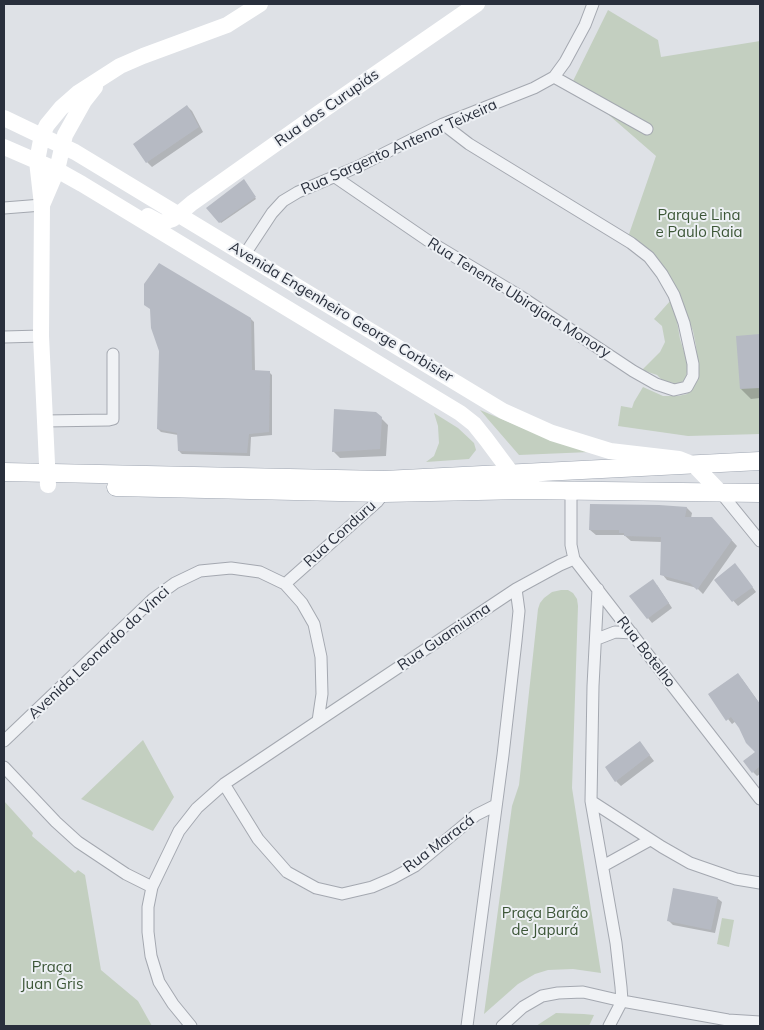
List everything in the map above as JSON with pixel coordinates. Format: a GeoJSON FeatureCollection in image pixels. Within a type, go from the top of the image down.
{"type":"FeatureCollection","features":[{"type":"Feature","properties":{"kind":"main road"},"geometry":{"type":"LineString","coordinates":[[48,479],[40,336],[42,206],[37,161],[46,125],[78,93],[120,66],[226,25],[260,4]]}},
{"type":"Feature","properties":{"kind":"main road","name":"Rua dos Curupiás"},"geometry":{"type":"LineString","coordinates":[[180,214],[192,203],[319,113],[477,4]]}},
{"type":"Feature","properties":{"kind":"main road"},"geometry":{"type":"LineString","coordinates":[[42,206],[57,170],[65,135],[74,117],[101,79]]}},
{"type":"Feature","properties":{"kind":"main road","name":"Avenida Engenheiro George Corbisier"},"geometry":{"type":"LineString","coordinates":[[4,118],[62,145],[180,214],[503,411],[552,433],[610,451],[679,459],[694,465]]}},
{"type":"Feature","properties":{"kind":"main road","name":"Avenida Engenheiro George Corbisier"},"geometry":{"type":"LineString","coordinates":[[4,147],[57,170],[460,413],[474,424],[524,490]]}},
{"type":"Feature","properties":{"kind":"main road"},"geometry":{"type":"LineString","coordinates":[[101,196],[119,199],[161,222],[173,220],[180,214]]}},
{"type":"Feature","properties":{"kind":"main road"},"geometry":{"type":"LineString","coordinates":[[384,486],[511,474],[760,461]]}},
{"type":"Feature","properties":{"kind":"main road"},"geometry":{"type":"LineString","coordinates":[[694,465],[721,493]]}},
{"type":"Feature","properties":{"kind":"main road"},"geometry":{"type":"LineString","coordinates":[[4,472],[48,479]]}},
{"type":"Feature","properties":{"kind":"main road"},"geometry":{"type":"LineString","coordinates":[[4,484],[48,479],[524,490],[760,493]]}},
{"type":"Feature","properties":{"kind":"street","name":"Rua Sargento Antenor Teixeira"},"geometry":{"type":"LineString","coordinates":[[245,254],[272,213],[283,201],[298,192],[335,177],[443,124],[534,88],[554,76],[569,55],[585,25],[593,4]]}},
{"type":"Feature","properties":{"kind":"street"},"geometry":{"type":"LineString","coordinates":[[554,76],[648,129]]}},
{"type":"Feature","properties":{"kind":"street","name":"Rua Tenente Ubirajara Monory"},"geometry":{"type":"LineString","coordinates":[[335,177],[427,240],[520,296],[633,371],[656,384],[674,390],[687,387],[694,376],[684,324],[674,296],[650,257],[631,243],[469,144],[443,124]]}},
{"type":"Feature","properties":{"kind":"street"},"geometry":{"type":"LineString","coordinates":[[4,208],[42,206]]}},
{"type":"Feature","properties":{"kind":"street"},"geometry":{"type":"LineString","coordinates":[[4,337],[40,336]]}},
{"type":"Feature","properties":{"kind":"street"},"geometry":{"type":"LineString","coordinates":[[45,421],[113,419],[114,354]]}},
{"type":"Feature","properties":{"kind":"street","name":"Rua Conduru"},"geometry":{"type":"LineString","coordinates":[[285,584],[377,502],[384,486]]}},
{"type":"Feature","properties":{"kind":"street"},"geometry":{"type":"LineString","coordinates":[[571,490],[571,545],[574,559]]}},
{"type":"Feature","properties":{"kind":"street"},"geometry":{"type":"LineString","coordinates":[[721,493],[760,541]]}},
{"type":"Feature","properties":{"kind":"street","name":"Rua Guamiuma"},"geometry":{"type":"LineString","coordinates":[[318,721],[516,589],[574,559]]}},
{"type":"Feature","properties":{"kind":"street","name":"Rua Botelho"},"geometry":{"type":"LineString","coordinates":[[574,559],[760,799]]}},
{"type":"Feature","properties":{"kind":"street","name":"Avenida Leonardo da Vinci"},"geometry":{"type":"LineString","coordinates":[[4,741],[153,599],[175,583],[200,571],[232,568],[260,572],[285,584],[302,604],[314,624],[321,657],[322,694],[318,721]]}},
{"type":"Feature","properties":{"kind":"street"},"geometry":{"type":"LineString","coordinates":[[467,1026],[516,641],[519,611],[516,589]]}},
{"type":"Feature","properties":{"kind":"street"},"geometry":{"type":"LineString","coordinates":[[598,590],[597,639],[593,686],[591,801],[616,943],[622,1001],[609,1026]]}},
{"type":"Feature","properties":{"kind":"street"},"geometry":{"type":"LineString","coordinates":[[597,639],[615,632],[632,633]]}},
{"type":"Feature","properties":{"kind":"street"},"geometry":{"type":"LineString","coordinates":[[191,1026],[173,1004],[159,982],[151,956],[148,932],[148,907],[152,887],[179,831],[197,808],[224,784],[318,721]]}},
{"type":"Feature","properties":{"kind":"street"},"geometry":{"type":"LineString","coordinates":[[4,767],[56,822],[78,842],[126,874],[152,887]]}},
{"type":"Feature","properties":{"kind":"street","name":"Rua Maracá"},"geometry":{"type":"LineString","coordinates":[[224,784],[258,838],[287,872],[316,888],[342,894],[372,887],[408,870],[476,815],[496,805]]}},
{"type":"Feature","properties":{"kind":"street"},"geometry":{"type":"LineString","coordinates":[[591,801],[650,840],[690,863],[736,879],[760,882]]}},
{"type":"Feature","properties":{"kind":"street"},"geometry":{"type":"LineString","coordinates":[[602,866],[650,840]]}},
{"type":"Feature","properties":{"kind":"street"},"geometry":{"type":"LineString","coordinates":[[502,1026],[523,1008],[542,996],[583,992],[728,1020],[760,1022]]}},
{"type":"Feature","properties":{"kind":"green space","name":"Parque Lina e Paulo Raia"},"geometry":{"type":"Polygon","coordinates":[[[608,10],[658,40],[661,57],[760,41],[760,434],[688,436],[618,426],[621,406],[632,408],[643,387],[663,396],[678,396],[687,394],[698,380],[693,331],[673,285],[628,237],[656,156],[572,83],[608,10]]]}},
{"type":"Feature","properties":{"kind":"green space"},"geometry":{"type":"Polygon","coordinates":[[[671,300],[688,364],[686,379],[679,384],[663,381],[657,375],[642,370],[660,352],[665,342],[662,326],[654,319],[671,300]]]}},
{"type":"Feature","properties":{"kind":"green space"},"geometry":{"type":"Polygon","coordinates":[[[480,410],[549,439],[590,452],[519,455],[480,410]]]}},
{"type":"Feature","properties":{"kind":"green space"},"geometry":{"type":"Polygon","coordinates":[[[434,413],[458,428],[474,443],[476,450],[469,459],[426,462],[434,456],[439,443],[438,426],[434,413]]]}},
{"type":"Feature","properties":{"kind":"green space","name":"Praça Barão de Japurá"},"geometry":{"type":"Polygon","coordinates":[[[568,590],[573,593],[577,599],[578,606],[572,788],[601,973],[573,969],[548,970],[535,974],[518,984],[484,1014],[512,806],[519,785],[538,609],[544,598],[552,592],[568,590]]]}},
{"type":"Feature","properties":{"kind":"green space"},"geometry":{"type":"Polygon","coordinates":[[[143,740],[174,797],[153,831],[81,799],[143,740]]]}},
{"type":"Feature","properties":{"kind":"green space","name":"Praça Juan Gris"},"geometry":{"type":"Polygon","coordinates":[[[4,801],[33,833],[32,836],[75,873],[78,870],[85,875],[101,970],[138,1001],[152,1026],[4,1026],[4,801]]]}},
{"type":"Feature","properties":{"kind":"green space"},"geometry":{"type":"Polygon","coordinates":[[[722,918],[734,920],[729,947],[717,944],[722,918]]]}},
{"type":"Feature","properties":{"kind":"green space"},"geometry":{"type":"Polygon","coordinates":[[[556,1013],[594,1015],[589,1026],[536,1026],[556,1013]]]}},
{"type":"Feature","properties":{"kind":"building"},"geometry":{"type":"Polygon","coordinates":[[[187,105],[199,127],[146,163],[133,144],[187,105]]]}},
{"type":"Feature","properties":{"kind":"building"},"geometry":{"type":"Polygon","coordinates":[[[244,179],[256,197],[219,223],[206,208],[244,179]]]}},
{"type":"Feature","properties":{"kind":"building"},"geometry":{"type":"Polygon","coordinates":[[[159,263],[251,318],[252,370],[270,371],[269,432],[249,434],[247,453],[178,451],[177,433],[157,429],[159,351],[151,328],[150,309],[144,305],[144,284],[159,263]]]}},
{"type":"Feature","properties":{"kind":"building"},"geometry":{"type":"Polygon","coordinates":[[[760,334],[760,388],[740,389],[736,336],[760,334]]]}},
{"type":"Feature","properties":{"kind":"building"},"geometry":{"type":"Polygon","coordinates":[[[334,409],[376,412],[382,417],[380,449],[332,452],[334,409]]]}},
{"type":"Feature","properties":{"kind":"building"},"geometry":{"type":"Polygon","coordinates":[[[590,504],[687,507],[685,517],[712,517],[732,540],[697,590],[690,583],[660,575],[661,537],[624,536],[624,533],[619,533],[619,530],[589,530],[590,504]]]}},
{"type":"Feature","properties":{"kind":"building"},"geometry":{"type":"Polygon","coordinates":[[[735,563],[753,587],[732,602],[714,580],[735,563]]]}},
{"type":"Feature","properties":{"kind":"building"},"geometry":{"type":"Polygon","coordinates":[[[653,579],[669,603],[647,619],[629,596],[653,579]]]}},
{"type":"Feature","properties":{"kind":"building"},"geometry":{"type":"Polygon","coordinates":[[[738,673],[760,704],[760,766],[752,773],[743,761],[755,752],[746,743],[731,717],[726,721],[708,694],[738,673]]]}},
{"type":"Feature","properties":{"kind":"building"},"geometry":{"type":"Polygon","coordinates":[[[640,741],[650,755],[615,782],[605,767],[640,741]]]}},
{"type":"Feature","properties":{"kind":"building"},"geometry":{"type":"Polygon","coordinates":[[[673,888],[718,897],[711,930],[667,921],[673,888]]]}}]}
